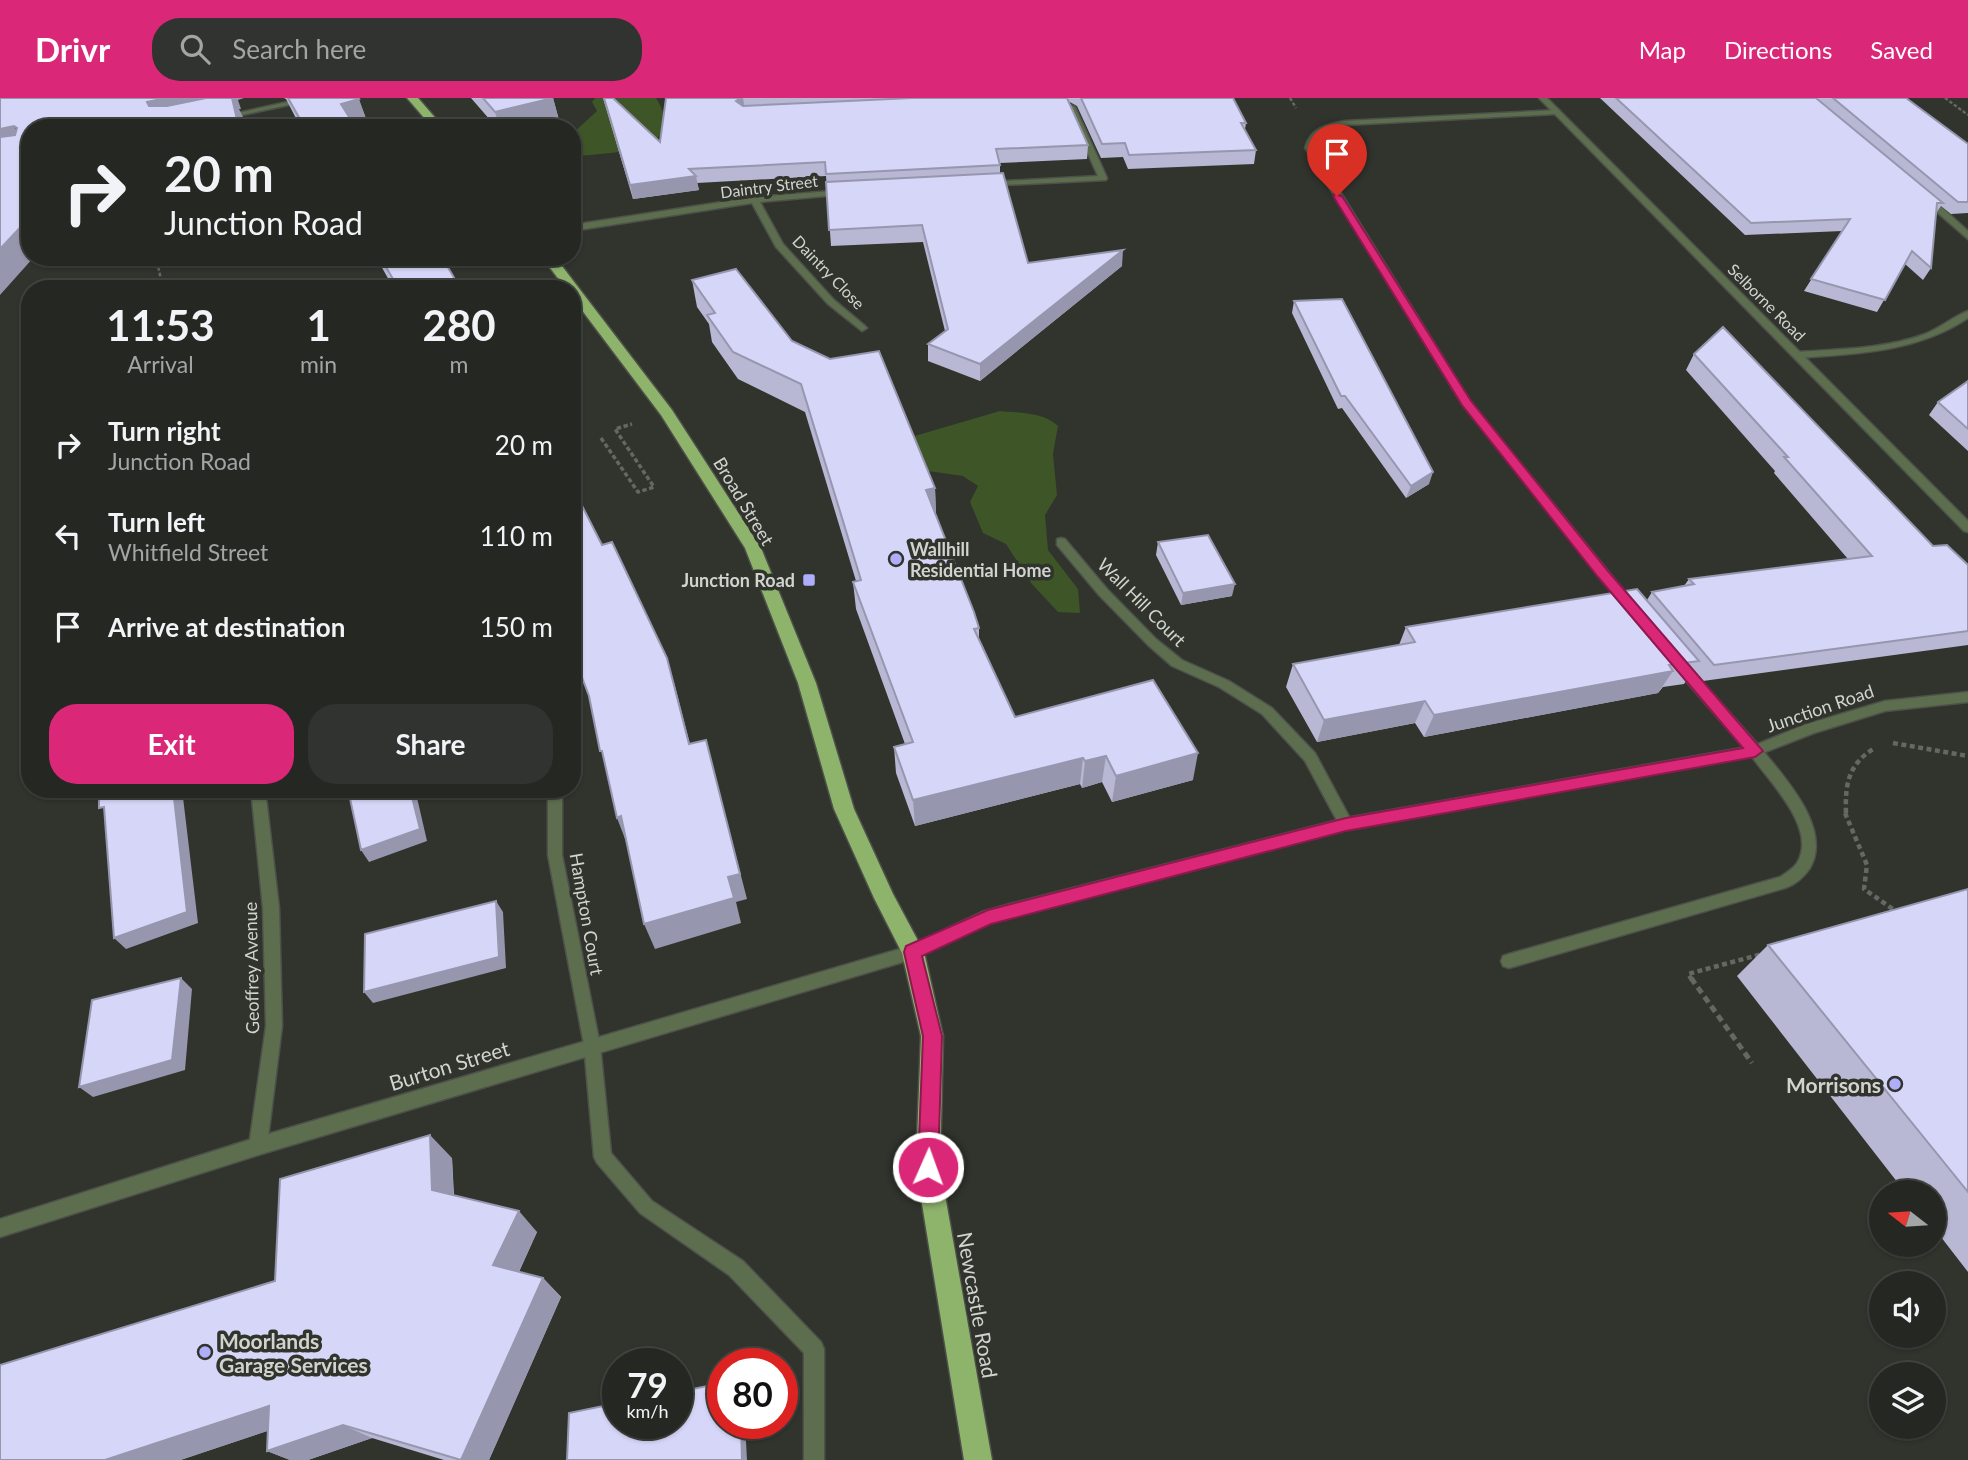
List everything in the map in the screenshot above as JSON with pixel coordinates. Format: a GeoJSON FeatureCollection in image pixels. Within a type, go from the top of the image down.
{"type":"FeatureCollection","features":[{"type":"Feature","properties":{"kind":"highway"},"geometry":{"type":"LineString","coordinates":[[412,98],[431,119]]}},
{"type":"Feature","properties":{"kind":"highway","name":"Broad Street"},"geometry":{"type":"LineString","coordinates":[[555,266],[565,280]]}},
{"type":"Feature","properties":{"kind":"highway","name":"Broad Street"},"geometry":{"type":"LineString","coordinates":[[581,301],[667,414],[753,548],[807,683],[844,809],[884,898],[913,952]]}},
{"type":"Feature","properties":{"kind":"highway","name":"Newcastle Road"},"geometry":{"type":"LineString","coordinates":[[913,952],[932,1036],[928,1167],[978,1460]]}},
{"type":"Feature","properties":{"kind":"street"},"geometry":{"type":"LineString","coordinates":[[212,119],[317,98]]}},
{"type":"Feature","properties":{"kind":"street","name":"Selborne Road"},"geometry":{"type":"LineString","coordinates":[[1543,98],[1966,524]]}},
{"type":"Feature","properties":{"kind":"street"},"geometry":{"type":"LineString","coordinates":[[976,185],[1103,178],[1071,107],[1063,102]]}},
{"type":"Feature","properties":{"kind":"street"},"geometry":{"type":"LineString","coordinates":[[1556,112],[1352,122],[1322,129],[1313,136],[1309,148],[1466,402],[1638,616]]}},
{"type":"Feature","properties":{"kind":"street","name":"Daintry Street"},"geometry":{"type":"LineString","coordinates":[[581,227],[755,200],[856,191]]}},
{"type":"Feature","properties":{"kind":"street"},"geometry":{"type":"LineString","coordinates":[[1921,193],[1968,236]]}},
{"type":"Feature","properties":{"kind":"street","name":"Daintry Close"},"geometry":{"type":"LineString","coordinates":[[755,200],[779,245],[831,302],[862,328]]}},
{"type":"Feature","properties":{"kind":"street"},"geometry":{"type":"LineString","coordinates":[[1797,355],[1903,344],[1938,333],[1968,314]]}},
{"type":"Feature","properties":{"kind":"street","name":"Wall Hill Court"},"geometry":{"type":"LineString","coordinates":[[1062,542],[1103,592],[1152,642],[1177,663],[1224,684],[1267,711],[1310,757],[1346,824]]}},
{"type":"Feature","properties":{"kind":"street"},"geometry":{"type":"LineString","coordinates":[[1509,961],[1785,882],[1805,863],[1809,838],[1799,808],[1755,751],[1673,658]]}},
{"type":"Feature","properties":{"kind":"street","name":"Junction Road"},"geometry":{"type":"LineString","coordinates":[[913,952],[988,917],[1346,824],[1755,751],[1809,729],[1885,706],[1968,697]]}},
{"type":"Feature","properties":{"kind":"street","name":"Geoffrey Avenue"},"geometry":{"type":"LineString","coordinates":[[258,1146],[274,1026],[271,908],[259,798]]}},
{"type":"Feature","properties":{"kind":"street","name":"Hampton Court"},"geometry":{"type":"LineString","coordinates":[[555,798],[555,855],[592,1045],[603,1157],[646,1208],[736,1268],[814,1349],[814,1460]]}},
{"type":"Feature","properties":{"kind":"street","name":"Burton Street"},"geometry":{"type":"LineString","coordinates":[[0,1228],[258,1146],[592,1045],[913,952]]}},
{"type":"Feature","properties":{"kind":"path"},"geometry":{"type":"LineString","coordinates":[[1945,98],[1968,115]]}},
{"type":"Feature","properties":{"kind":"path"},"geometry":{"type":"LineString","coordinates":[[601,438],[638,492],[654,487],[615,429]]}},
{"type":"Feature","properties":{"kind":"path"},"geometry":{"type":"LineString","coordinates":[[1899,739],[1886,742],[1968,756]]}},
{"type":"Feature","properties":{"kind":"path"},"geometry":{"type":"LineString","coordinates":[[1846,813],[1845,785],[1857,758],[1876,748]]}},
{"type":"Feature","properties":{"kind":"path"},"geometry":{"type":"LineString","coordinates":[[1859,842],[1867,865],[1864,890],[1902,915],[1889,919]]}},
{"type":"Feature","properties":{"kind":"path"},"geometry":{"type":"LineString","coordinates":[[1752,1063],[1688,974],[1768,952]]}},
{"type":"Feature","properties":{"kind":"green space"},"geometry":{"type":"Polygon","coordinates":[[[595,98],[656,98],[664,117],[663,131],[654,141],[639,147],[581,156],[581,126],[597,111],[592,102],[595,98]]]}},
{"type":"Feature","properties":{"kind":"green space"},"geometry":{"type":"Polygon","coordinates":[[[1000,411],[1039,416],[1058,426],[1053,454],[1057,495],[1045,515],[1048,550],[1078,589],[1080,613],[1058,612],[1031,583],[1006,544],[983,533],[970,502],[978,486],[963,476],[900,467],[894,442],[1000,411]]]}},
{"type":"Feature","properties":{"kind":"building"},"geometry":{"type":"Polygon","coordinates":[[[0,98],[166,98],[147,102],[149,106],[167,106],[206,98],[232,98],[237,119],[21,119],[21,227],[0,249],[0,137],[15,135],[17,128],[14,126],[0,129],[0,98]]]}},
{"type":"Feature","properties":{"kind":"building"},"geometry":{"type":"Polygon","coordinates":[[[288,98],[359,99],[341,104],[350,119],[300,119],[288,98]]]}},
{"type":"Feature","properties":{"kind":"building"},"geometry":{"type":"Polygon","coordinates":[[[483,98],[553,98],[495,112],[483,98]]]}},
{"type":"Feature","properties":{"kind":"building"},"geometry":{"type":"Polygon","coordinates":[[[604,98],[613,98],[660,142],[666,98],[741,98],[736,101],[743,106],[912,98],[1067,98],[1088,145],[996,149],[1000,165],[826,174],[825,162],[689,169],[696,176],[630,185],[604,98]]]}},
{"type":"Feature","properties":{"kind":"building"},"geometry":{"type":"Polygon","coordinates":[[[1081,98],[1233,98],[1246,123],[1241,123],[1256,150],[1129,155],[1125,143],[1102,144],[1081,98]]]}},
{"type":"Feature","properties":{"kind":"building"},"geometry":{"type":"Polygon","coordinates":[[[1616,98],[1816,98],[1943,203],[1937,203],[1931,268],[1912,251],[1885,300],[1811,279],[1850,219],[1751,223],[1616,98]]]}},
{"type":"Feature","properties":{"kind":"building"},"geometry":{"type":"Polygon","coordinates":[[[1833,98],[1906,98],[1968,144],[1968,202],[1958,202],[1833,98]]]}},
{"type":"Feature","properties":{"kind":"building"},"geometry":{"type":"Polygon","coordinates":[[[1003,173],[1028,263],[1123,250],[980,364],[928,344],[948,329],[922,225],[829,230],[826,182],[1003,173]]]}},
{"type":"Feature","properties":{"kind":"building"},"geometry":{"type":"Polygon","coordinates":[[[385,266],[447,266],[455,280],[394,280],[385,266]]]}},
{"type":"Feature","properties":{"kind":"building"},"geometry":{"type":"Polygon","coordinates":[[[736,269],[792,341],[830,359],[879,351],[935,488],[926,490],[974,612],[979,628],[974,629],[1015,717],[1153,680],[1198,753],[1116,776],[1106,756],[1085,761],[1083,758],[913,800],[894,747],[913,742],[853,582],[861,580],[801,384],[733,352],[707,315],[715,313],[692,280],[736,269]]]}},
{"type":"Feature","properties":{"kind":"building"},"geometry":{"type":"Polygon","coordinates":[[[1342,299],[1433,472],[1411,486],[1345,396],[1341,396],[1294,301],[1342,299]]]}},
{"type":"Feature","properties":{"kind":"building"},"geometry":{"type":"Polygon","coordinates":[[[1723,327],[1933,546],[1947,545],[1968,565],[1968,631],[1714,665],[1652,592],[1694,584],[1689,579],[1872,556],[1784,457],[1788,457],[1694,354],[1723,327]]]}},
{"type":"Feature","properties":{"kind":"building"},"geometry":{"type":"Polygon","coordinates":[[[1968,381],[1968,429],[1938,402],[1968,381]]]}},
{"type":"Feature","properties":{"kind":"building"},"geometry":{"type":"Polygon","coordinates":[[[581,504],[602,545],[612,542],[667,658],[689,744],[706,740],[740,874],[728,877],[734,898],[644,924],[621,816],[617,818],[589,696],[581,675],[581,504]]]}},
{"type":"Feature","properties":{"kind":"building"},"geometry":{"type":"Polygon","coordinates":[[[1208,535],[1235,584],[1183,593],[1158,542],[1208,535]]]}},
{"type":"Feature","properties":{"kind":"building"},"geometry":{"type":"Polygon","coordinates":[[[1637,589],[1699,661],[1669,665],[1673,671],[1434,715],[1425,701],[1324,720],[1293,664],[1415,642],[1406,627],[1637,589]]]}},
{"type":"Feature","properties":{"kind":"building"},"geometry":{"type":"Polygon","coordinates":[[[99,798],[174,798],[187,912],[114,938],[104,807],[99,808],[99,798]]]}},
{"type":"Feature","properties":{"kind":"building"},"geometry":{"type":"Polygon","coordinates":[[[350,798],[412,798],[420,829],[361,850],[350,798]]]}},
{"type":"Feature","properties":{"kind":"building","name":"Morrisons"},"geometry":{"type":"Polygon","coordinates":[[[1968,889],[1968,1192],[1768,945],[1968,889]]]}},
{"type":"Feature","properties":{"kind":"building"},"geometry":{"type":"Polygon","coordinates":[[[496,901],[499,957],[364,992],[365,934],[496,901]]]}},
{"type":"Feature","properties":{"kind":"building"},"geometry":{"type":"Polygon","coordinates":[[[181,978],[172,1060],[79,1087],[92,1000],[181,978]]]}},
{"type":"Feature","properties":{"kind":"building"},"geometry":{"type":"Polygon","coordinates":[[[430,1135],[432,1190],[519,1211],[493,1265],[543,1278],[461,1460],[343,1425],[267,1451],[269,1406],[105,1460],[0,1460],[0,1365],[275,1281],[280,1179],[430,1135]]]}},
{"type":"Feature","properties":{"kind":"building"},"geometry":{"type":"Polygon","coordinates":[[[707,1386],[707,1439],[741,1439],[742,1460],[567,1460],[569,1413],[602,1406],[602,1439],[693,1439],[693,1389],[707,1386]]]}},
{"type":"Feature","properties":{"kind":"place","name":"Wallhill Residential Home"},"geometry":{"type":"Point","coordinates":[896,559]}},
{"type":"Feature","properties":{"kind":"place","name":"Junction Road"},"geometry":{"type":"Point","coordinates":[809,580]}},
{"type":"Feature","properties":{"kind":"place","name":"Morrisons"},"geometry":{"type":"Point","coordinates":[1895,1084]}},
{"type":"Feature","properties":{"kind":"place","name":"Moorlands Garage Services"},"geometry":{"type":"Point","coordinates":[205,1352]}},
{"type":"Feature","properties":{"kind":"route"},"geometry":{"type":"LineString","coordinates":[[928,1167],[932,1036],[913,952],[988,917],[1346,824],[1755,751],[1708,700],[1603,574],[1466,402],[1337,196]]}}]}
